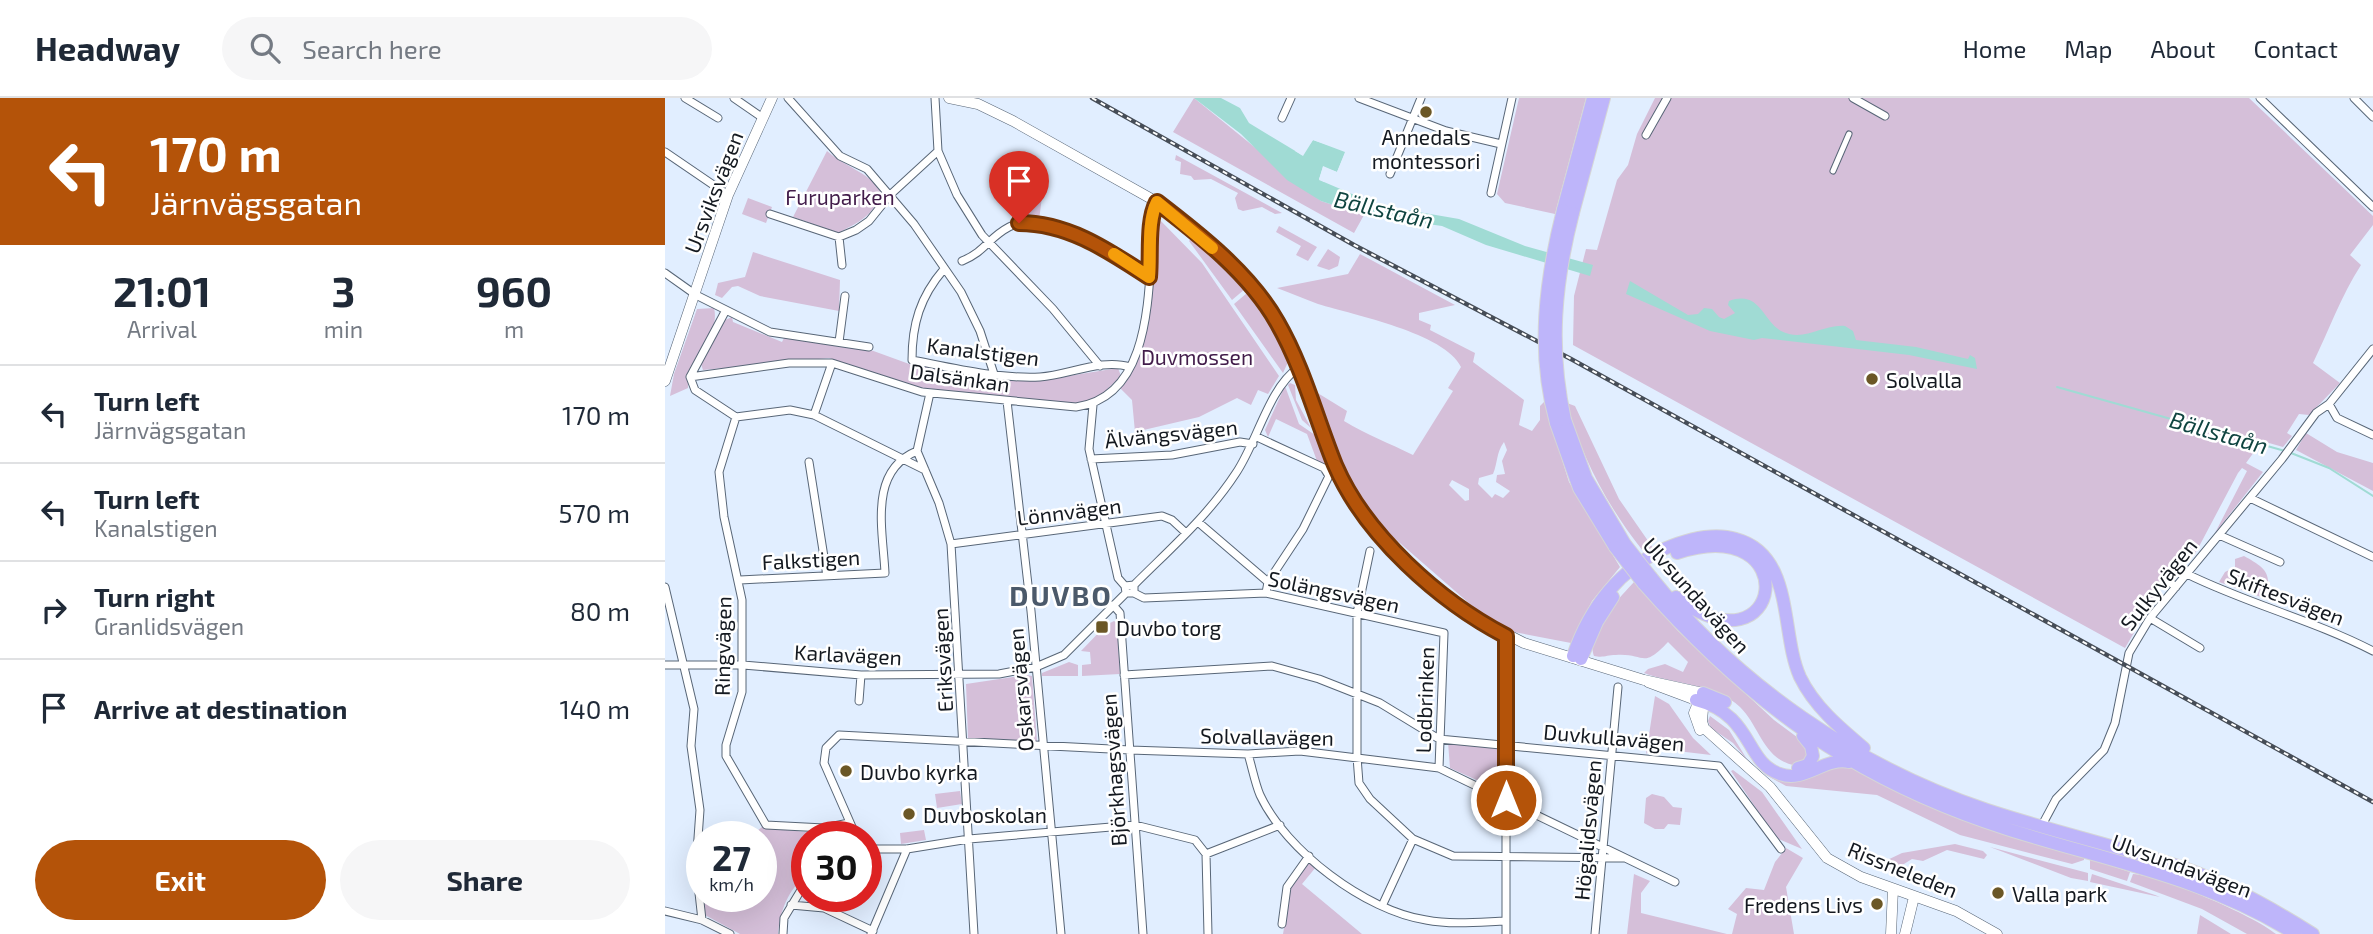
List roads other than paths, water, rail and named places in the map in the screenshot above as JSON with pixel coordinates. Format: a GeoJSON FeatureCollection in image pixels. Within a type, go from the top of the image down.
{"type":"FeatureCollection","features":[{"type":"Feature","properties":{"kind":"main road","name":"Ulvsundavägen"},"geometry":{"type":"LineString","coordinates":[[1568,211],[1593,98]]}},
{"type":"Feature","properties":{"kind":"main road","name":"Ulvsundavägen"},"geometry":{"type":"LineString","coordinates":[[1604,98],[1549,272],[1544,317],[1546,371],[1560,421],[1620,546],[1707,654],[1794,724],[1853,763],[1916,796],[2010,830],[2180,880],[2248,908],[2294,934]]}},
{"type":"Feature","properties":{"kind":"main road"},"geometry":{"type":"LineString","coordinates":[[1577,657],[1594,610],[1613,585],[1633,567],[1657,552],[1687,541],[1719,536],[1740,540],[1759,551],[1776,575],[1791,652],[1813,698],[1846,733],[1904,776]]}},
{"type":"Feature","properties":{"kind":"main road"},"geometry":{"type":"LineString","coordinates":[[1577,657],[1618,591],[1642,571],[1674,554],[1710,546],[1737,548],[1751,555],[1761,566],[1765,587],[1761,604],[1750,616],[1728,623],[1701,615],[1647,580]]}},
{"type":"Feature","properties":{"kind":"main road","name":"Ulvsundavägen"},"geometry":{"type":"LineString","coordinates":[[1647,580],[1770,695],[1853,749],[1904,776],[1953,797],[2042,827],[2183,868],[2243,894],[2313,934]]}},
{"type":"Feature","properties":{"kind":"main road"},"geometry":{"type":"LineString","coordinates":[[1702,699],[1725,702],[1740,713],[1764,753],[1781,768],[1802,768],[1811,762],[1813,756],[1811,746],[1794,724]]}},
{"type":"Feature","properties":{"kind":"main road"},"geometry":{"type":"LineString","coordinates":[[1702,699],[1732,716],[1762,762],[1780,775],[1801,775],[1834,761],[1853,763]]}},
{"type":"Feature","properties":{"kind":"main road"},"geometry":{"type":"LineString","coordinates":[[2010,830],[2036,833],[2042,827]]}},
{"type":"Feature","properties":{"kind":"street"},"geometry":{"type":"LineString","coordinates":[[685,98],[718,118]]}},
{"type":"Feature","properties":{"kind":"street"},"geometry":{"type":"LineString","coordinates":[[734,98],[763,118]]}},
{"type":"Feature","properties":{"kind":"street","name":"Ursviksvägen"},"geometry":{"type":"LineString","coordinates":[[666,377],[728,195],[772,98]]}},
{"type":"Feature","properties":{"kind":"street"},"geometry":{"type":"LineString","coordinates":[[788,98],[840,156],[867,169],[890,195],[961,292],[980,331],[994,374]]}},
{"type":"Feature","properties":{"kind":"street"},"geometry":{"type":"LineString","coordinates":[[935,98],[938,151],[957,195],[988,241],[1053,309],[1100,366]]}},
{"type":"Feature","properties":{"kind":"street"},"geometry":{"type":"LineString","coordinates":[[949,98],[978,104],[1013,121],[1157,202],[1195,231],[1250,286],[1276,319],[1336,467],[1361,515],[1400,557],[1475,618],[1506,636],[1577,657],[1644,680],[1659,688],[1702,699]]}},
{"type":"Feature","properties":{"kind":"street"},"geometry":{"type":"LineString","coordinates":[[1282,118],[1291,98]]}},
{"type":"Feature","properties":{"kind":"street"},"geometry":{"type":"LineString","coordinates":[[1359,98],[1446,131],[1501,144]]}},
{"type":"Feature","properties":{"kind":"street"},"geometry":{"type":"LineString","coordinates":[[1390,174],[1421,98]]}},
{"type":"Feature","properties":{"kind":"street"},"geometry":{"type":"LineString","coordinates":[[1490,193],[1512,98]]}},
{"type":"Feature","properties":{"kind":"street"},"geometry":{"type":"LineString","coordinates":[[1646,135],[1667,98]]}},
{"type":"Feature","properties":{"kind":"street"},"geometry":{"type":"LineString","coordinates":[[1853,98],[1885,116]]}},
{"type":"Feature","properties":{"kind":"street"},"geometry":{"type":"LineString","coordinates":[[2260,98],[2373,207]]}},
{"type":"Feature","properties":{"kind":"street"},"geometry":{"type":"LineString","coordinates":[[2354,98],[2373,117]]}},
{"type":"Feature","properties":{"kind":"street"},"geometry":{"type":"LineString","coordinates":[[1833,171],[1849,134]]}},
{"type":"Feature","properties":{"kind":"street"},"geometry":{"type":"LineString","coordinates":[[770,214],[839,237],[869,222],[890,195],[938,151]]}},
{"type":"Feature","properties":{"kind":"street"},"geometry":{"type":"LineString","coordinates":[[665,152],[728,195]]}},
{"type":"Feature","properties":{"kind":"street"},"geometry":{"type":"LineString","coordinates":[[1130,589],[1118,578],[1091,459],[1093,405],[1116,387],[1140,346],[1152,239],[1149,216],[1157,202]]}},
{"type":"Feature","properties":{"kind":"street"},"geometry":{"type":"LineString","coordinates":[[962,261],[981,254],[988,241],[1019,223],[1065,230],[1103,247],[1149,277]]}},
{"type":"Feature","properties":{"kind":"street"},"geometry":{"type":"LineString","coordinates":[[839,237],[842,265]]}},
{"type":"Feature","properties":{"kind":"street","name":"Kanalstigen"},"geometry":{"type":"LineString","coordinates":[[944,269],[934,281],[913,322],[912,360],[994,374],[1037,377],[1069,374],[1116,363],[1130,367]]}},
{"type":"Feature","properties":{"kind":"street"},"geometry":{"type":"LineString","coordinates":[[665,273],[696,295],[770,332],[869,347]]}},
{"type":"Feature","properties":{"kind":"street"},"geometry":{"type":"LineString","coordinates":[[839,342],[845,296]]}},
{"type":"Feature","properties":{"kind":"street"},"geometry":{"type":"LineString","coordinates":[[726,310],[690,376],[695,390],[736,417],[790,410],[814,415],[925,470]]}},
{"type":"Feature","properties":{"kind":"street","name":"Sulkyvägen"},"geometry":{"type":"LineString","coordinates":[[2042,827],[2056,799],[2104,750],[2115,723],[2129,653],[2150,618],[2282,459],[2316,413],[2329,404],[2373,349]]}},
{"type":"Feature","properties":{"kind":"street","name":"Dalsänkan"},"geometry":{"type":"LineString","coordinates":[[690,376],[789,363],[832,363],[905,388],[930,393],[1076,407],[1093,405]]}},
{"type":"Feature","properties":{"kind":"street"},"geometry":{"type":"LineString","coordinates":[[814,415],[832,363]]}},
{"type":"Feature","properties":{"kind":"street","name":"Karlavägen"},"geometry":{"type":"LineString","coordinates":[[665,665],[743,665],[861,675],[961,676],[999,674],[1036,667],[1064,655],[1198,522],[1236,474],[1255,440],[1283,378],[1298,368]]}},
{"type":"Feature","properties":{"kind":"street"},"geometry":{"type":"LineString","coordinates":[[900,458],[917,451],[930,393]]}},
{"type":"Feature","properties":{"kind":"street","name":"Oskarsvägen"},"geometry":{"type":"LineString","coordinates":[[1007,401],[1023,534],[1061,934]]}},
{"type":"Feature","properties":{"kind":"street"},"geometry":{"type":"LineString","coordinates":[[2329,404],[2337,418],[2373,435]]}},
{"type":"Feature","properties":{"kind":"street","name":"Ringvägen"},"geometry":{"type":"LineString","coordinates":[[736,417],[719,472],[724,517],[740,580],[743,665],[741,699],[726,745],[729,765],[766,825],[791,826]]}},
{"type":"Feature","properties":{"kind":"street","name":"Älvängsvägen"},"geometry":{"type":"LineString","coordinates":[[1091,459],[1172,455],[1255,440],[1275,445],[1328,472],[1329,477],[1303,529],[1268,582]]}},
{"type":"Feature","properties":{"kind":"street","name":"Eriksvägen"},"geometry":{"type":"LineString","coordinates":[[917,451],[951,544],[961,676],[974,934]]}},
{"type":"Feature","properties":{"kind":"street","name":"Falkstigen"},"geometry":{"type":"LineString","coordinates":[[740,580],[885,573],[881,491],[900,458]]}},
{"type":"Feature","properties":{"kind":"street"},"geometry":{"type":"LineString","coordinates":[[809,462],[827,576]]}},
{"type":"Feature","properties":{"kind":"street"},"geometry":{"type":"LineString","coordinates":[[2250,498],[2373,557]]}},
{"type":"Feature","properties":{"kind":"street","name":"Lönnvägen"},"geometry":{"type":"LineString","coordinates":[[951,544],[1162,516],[1172,520],[1187,533]]}},
{"type":"Feature","properties":{"kind":"street"},"geometry":{"type":"LineString","coordinates":[[1198,522],[1268,582],[1266,593]]}},
{"type":"Feature","properties":{"kind":"street"},"geometry":{"type":"LineString","coordinates":[[2219,535],[2280,562]]}},
{"type":"Feature","properties":{"kind":"street"},"geometry":{"type":"LineString","coordinates":[[1370,551],[1357,613],[1357,757],[1362,788],[1413,839],[1453,856],[1506,859],[1629,858]]}},
{"type":"Feature","properties":{"kind":"street","name":"Skiftesvägen"},"geometry":{"type":"LineString","coordinates":[[2187,574],[2245,601],[2343,635],[2373,651]]}},
{"type":"Feature","properties":{"kind":"street"},"geometry":{"type":"LineString","coordinates":[[2167,580],[2176,587]]}},
{"type":"Feature","properties":{"kind":"street"},"geometry":{"type":"LineString","coordinates":[[665,587],[694,709],[691,746],[701,810],[696,866],[702,920]]}},
{"type":"Feature","properties":{"kind":"street","name":"Solängsvägen"},"geometry":{"type":"LineString","coordinates":[[1130,589],[1144,598],[1266,593],[1444,633]]}},
{"type":"Feature","properties":{"kind":"street","name":"Björkhagsvägen"},"geometry":{"type":"LineString","coordinates":[[1113,605],[1120,613],[1143,934]]}},
{"type":"Feature","properties":{"kind":"street"},"geometry":{"type":"LineString","coordinates":[[2150,618],[2200,649]]}},
{"type":"Feature","properties":{"kind":"street","name":"Lodbrinken"},"geometry":{"type":"LineString","coordinates":[[1439,768],[1444,633]]}},
{"type":"Feature","properties":{"kind":"street"},"geometry":{"type":"LineString","coordinates":[[1506,636],[1506,934]]}},
{"type":"Feature","properties":{"kind":"street","name":"Duvkullavägen"},"geometry":{"type":"LineString","coordinates":[[1124,675],[1272,666],[1380,702],[1439,739],[1719,765],[1781,849]]}},
{"type":"Feature","properties":{"kind":"street"},"geometry":{"type":"LineString","coordinates":[[859,701],[861,675]]}},
{"type":"Feature","properties":{"kind":"street","name":"Högalidsvägen"},"geometry":{"type":"LineString","coordinates":[[1595,934],[1601,844],[1618,687]]}},
{"type":"Feature","properties":{"kind":"street","name":"Rissneleden"},"geometry":{"type":"LineString","coordinates":[[1702,699],[1693,713],[1702,733],[1770,788],[1827,858],[1861,877],[1956,911],[1997,934]]}},
{"type":"Feature","properties":{"kind":"street","name":"Solvallavägen"},"geometry":{"type":"LineString","coordinates":[[848,821],[824,763],[826,748],[832,739],[839,735],[1130,750],[1248,754],[1300,751],[1439,768],[1675,882]]}},
{"type":"Feature","properties":{"kind":"street"},"geometry":{"type":"LineString","coordinates":[[1248,754],[1260,796],[1280,825],[1310,856],[1348,887],[1382,906],[1424,920],[1506,921]]}},
{"type":"Feature","properties":{"kind":"street"},"geometry":{"type":"LineString","coordinates":[[882,849],[907,849],[969,839],[1135,825],[1195,840],[1206,854],[1208,934]]}},
{"type":"Feature","properties":{"kind":"street"},"geometry":{"type":"LineString","coordinates":[[1206,854],[1280,825]]}},
{"type":"Feature","properties":{"kind":"street"},"geometry":{"type":"LineString","coordinates":[[1382,906],[1413,839]]}},
{"type":"Feature","properties":{"kind":"street"},"geometry":{"type":"LineString","coordinates":[[832,912],[872,932],[907,849]]}},
{"type":"Feature","properties":{"kind":"street"},"geometry":{"type":"LineString","coordinates":[[1282,924],[1287,887],[1310,856]]}},
{"type":"Feature","properties":{"kind":"street"},"geometry":{"type":"LineString","coordinates":[[1891,934],[1893,889]]}},
{"type":"Feature","properties":{"kind":"street"},"geometry":{"type":"LineString","coordinates":[[1905,934],[1914,897]]}},
{"type":"Feature","properties":{"kind":"street"},"geometry":{"type":"LineString","coordinates":[[783,934],[785,918],[791,905]]}},
{"type":"Feature","properties":{"kind":"street"},"geometry":{"type":"LineString","coordinates":[[665,911],[702,920],[730,934]]}},
{"type":"Feature","properties":{"kind":"water"},"geometry":{"type":"Polygon","coordinates":[[[1194,98],[1221,98],[1240,108],[1249,123],[1302,155],[1313,140],[1346,151],[1337,172],[1323,167],[1319,179],[1324,182],[1378,205],[1459,219],[1525,246],[1593,265],[1590,276],[1486,245],[1442,226],[1364,215],[1321,201],[1287,180],[1241,134],[1194,98]]]}},
{"type":"Feature","properties":{"kind":"water"},"geometry":{"type":"Polygon","coordinates":[[[1630,281],[1688,315],[1698,314],[1704,308],[1712,309],[1724,319],[1735,313],[1728,305],[1729,301],[1748,300],[1781,331],[1789,334],[1805,334],[1845,326],[1853,331],[1856,340],[1916,347],[1968,359],[1970,355],[1975,358],[1977,369],[1909,355],[1762,338],[1754,340],[1710,331],[1626,294],[1630,281]]]}},
{"type":"Feature","properties":{"kind":"waterway","name":"Bällstaån"},"geometry":{"type":"LineString","coordinates":[[2057,387],[2285,451]]}},
{"type":"Feature","properties":{"kind":"waterway","name":"Bällstaån"},"geometry":{"type":"LineString","coordinates":[[2291,453],[2329,468],[2373,496]]}},
{"type":"Feature","properties":{"kind":"railway"},"geometry":{"type":"LineString","coordinates":[[1092,98],[1354,245],[1571,359],[2373,802]]}},
{"type":"Feature","properties":{"kind":"place","name":"Annedals montessori"},"geometry":{"type":"Point","coordinates":[1426,112]}},
{"type":"Feature","properties":{"kind":"place","name":"Solvalla"},"geometry":{"type":"Point","coordinates":[1872,379]}},
{"type":"Feature","properties":{"kind":"place","name":"Duvbo torg"},"geometry":{"type":"Point","coordinates":[1102,627]}},
{"type":"Feature","properties":{"kind":"place","name":"Duvbo kyrka"},"geometry":{"type":"Point","coordinates":[846,771]}},
{"type":"Feature","properties":{"kind":"place","name":"Duvboskolan"},"geometry":{"type":"Point","coordinates":[909,814]}},
{"type":"Feature","properties":{"kind":"place","name":"Valla park"},"geometry":{"type":"Point","coordinates":[1998,893]}},
{"type":"Feature","properties":{"kind":"place","name":"Fredens Livs"},"geometry":{"type":"Point","coordinates":[1877,904]}},
{"type":"Feature","properties":{"kind":"district","name":"DUVBO"},"geometry":{"type":"Point","coordinates":[1061,595]}},
{"type":"Feature","properties":{"kind":"park label","name":"Furuparken"},"geometry":{"type":"Point","coordinates":[840,196]}},
{"type":"Feature","properties":{"kind":"park label","name":"Duvmossen"},"geometry":{"type":"Point","coordinates":[1197,356]}}]}
